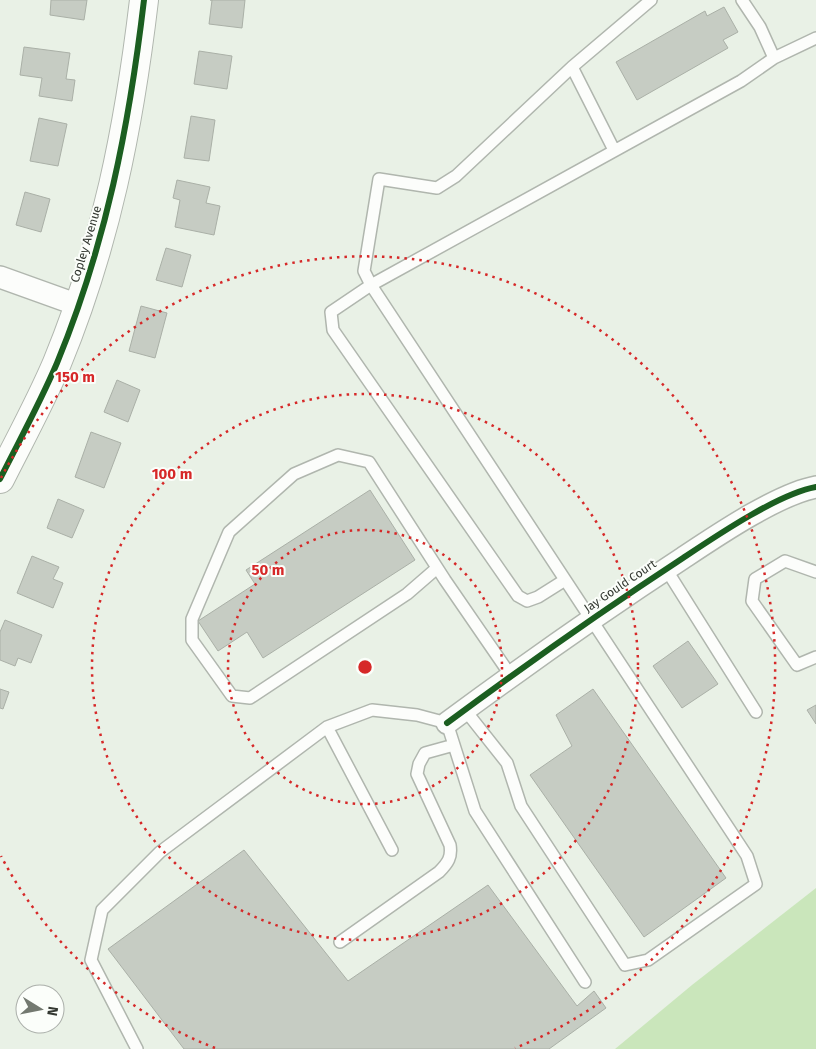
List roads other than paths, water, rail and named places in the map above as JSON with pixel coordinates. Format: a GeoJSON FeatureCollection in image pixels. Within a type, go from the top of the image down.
{"type":"FeatureCollection","features":[{"type":"Feature","properties":{"kind":"street","name":"Copley Avenue"},"geometry":{"type":"LineString","coordinates":[[0,479],[56,364],[91,269],[117,171],[135,70],[144,0]]}},
{"type":"Feature","properties":{"kind":"street"},"geometry":{"type":"LineString","coordinates":[[0,278],[78,305]]}},
{"type":"Feature","properties":{"kind":"street","name":"Jay Gould Court"},"geometry":{"type":"LineString","coordinates":[[447,723],[590,619],[715,537],[796,493],[816,487]]}},
{"type":"Feature","properties":{"kind":"lane"},"geometry":{"type":"LineString","coordinates":[[465,710],[507,763],[521,806],[625,965],[648,960],[756,884],[747,856],[564,580],[371,285],[364,271],[379,179],[436,188],[456,176],[572,67],[651,0]]}},
{"type":"Feature","properties":{"kind":"lane"},"geometry":{"type":"LineString","coordinates":[[742,0],[760,27],[774,58]]}},
{"type":"Feature","properties":{"kind":"lane"},"geometry":{"type":"LineString","coordinates":[[564,580],[538,597],[527,601],[518,596],[333,330],[331,312],[371,285],[740,81],[774,58],[816,38]]}},
{"type":"Feature","properties":{"kind":"lane"},"geometry":{"type":"LineString","coordinates":[[572,67],[614,150]]}},
{"type":"Feature","properties":{"kind":"lane"},"geometry":{"type":"LineString","coordinates":[[437,568],[406,594],[250,698],[232,696],[192,640],[192,619],[229,532],[294,474],[338,455],[369,462],[437,568],[511,676]]}},
{"type":"Feature","properties":{"kind":"lane"},"geometry":{"type":"LineString","coordinates":[[816,572],[785,561],[755,579],[752,601],[797,665],[816,657]]}},
{"type":"Feature","properties":{"kind":"lane"},"geometry":{"type":"LineString","coordinates":[[666,569],[756,712]]}},
{"type":"Feature","properties":{"kind":"lane"},"geometry":{"type":"LineString","coordinates":[[137,1049],[91,960],[102,910],[160,852],[327,727],[372,710],[417,715],[447,723],[475,811],[585,982]]}},
{"type":"Feature","properties":{"kind":"lane"},"geometry":{"type":"LineString","coordinates":[[327,727],[392,850]]}},
{"type":"Feature","properties":{"kind":"lane"},"geometry":{"type":"LineString","coordinates":[[340,942],[440,872],[447,864],[452,854],[450,845],[417,774],[418,764],[425,752],[454,745]]}}]}
